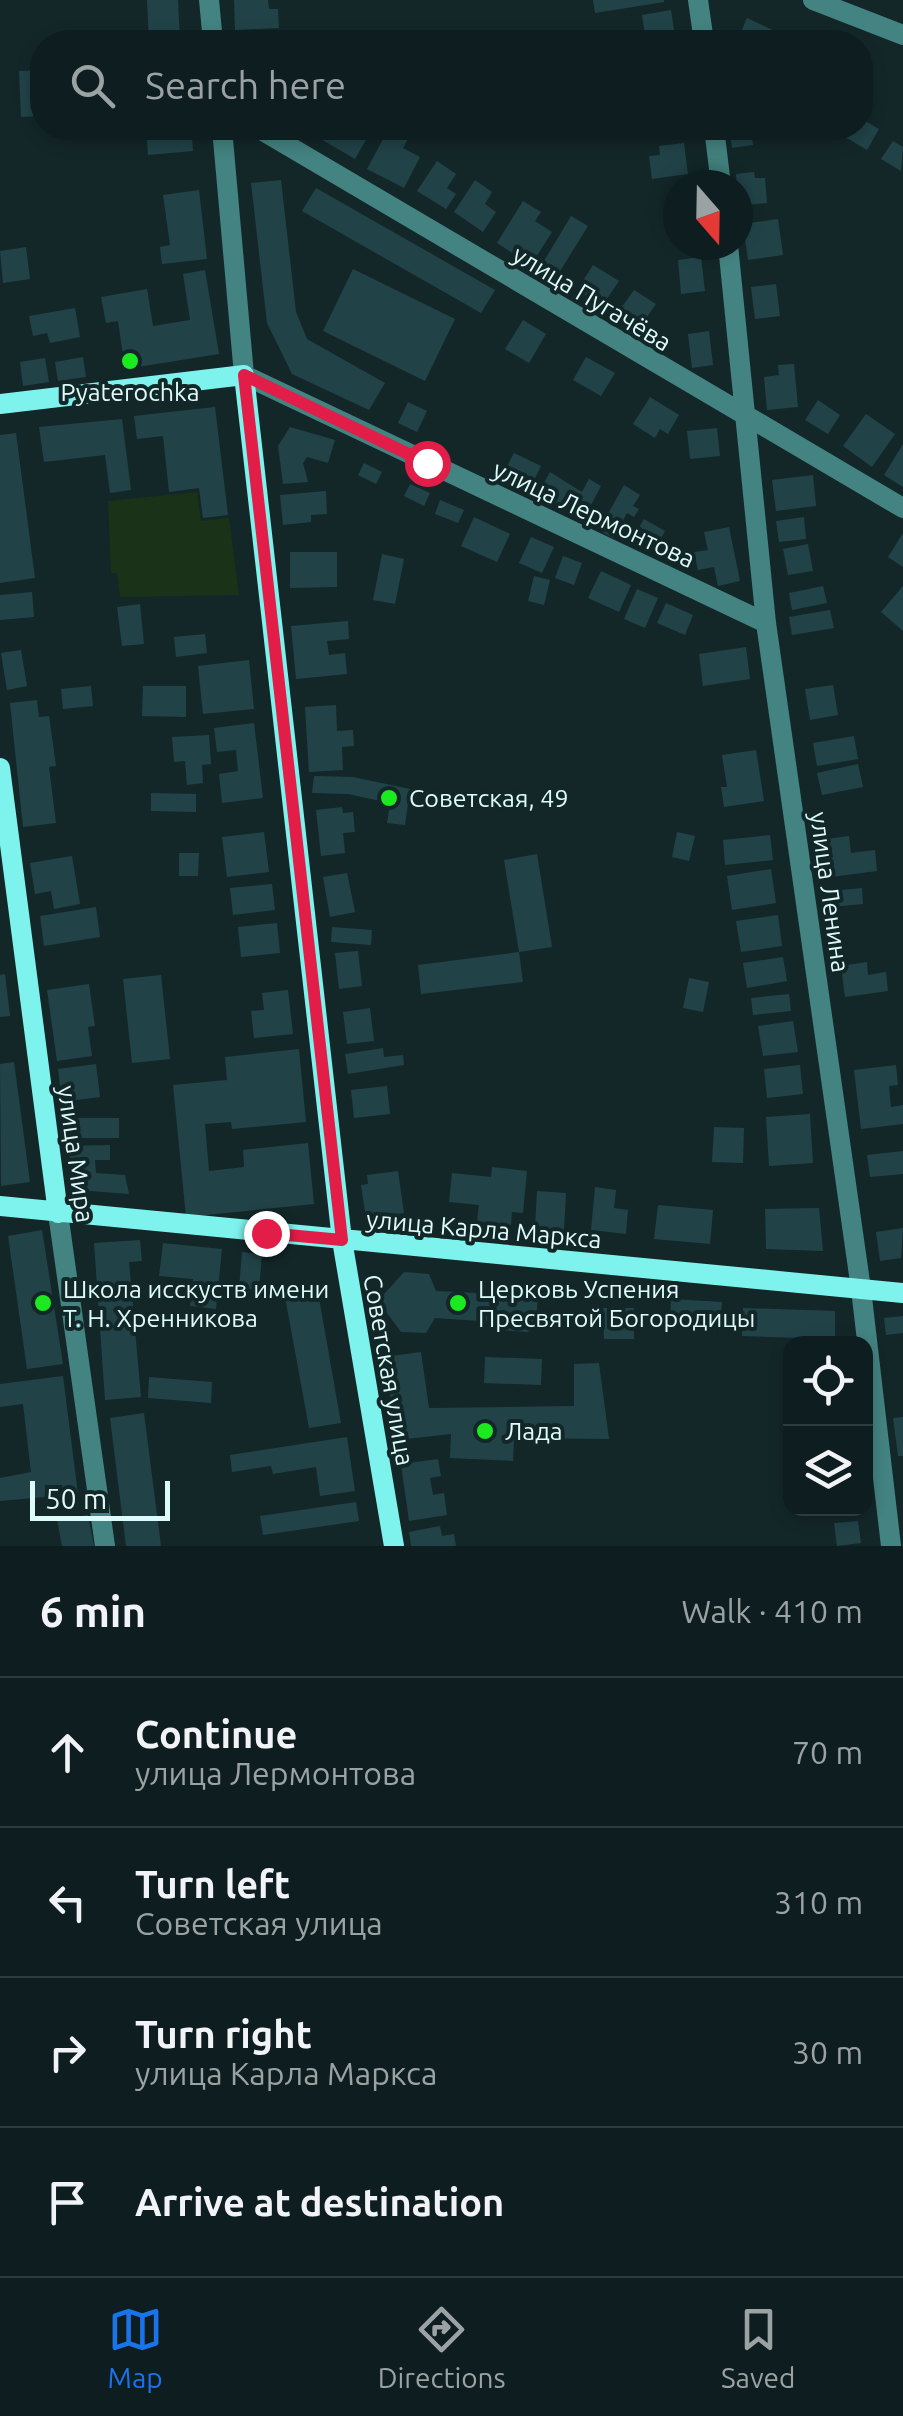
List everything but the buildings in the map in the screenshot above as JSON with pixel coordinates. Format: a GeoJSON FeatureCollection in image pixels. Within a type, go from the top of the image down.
{"type":"FeatureCollection","features":[{"type":"Feature","properties":{"kind":"main road"},"geometry":{"type":"LineString","coordinates":[[0,404],[244,375]]}},
{"type":"Feature","properties":{"kind":"main road","name":"Советская улица"},"geometry":{"type":"LineString","coordinates":[[244,375],[342,1240],[394,1546]]}},
{"type":"Feature","properties":{"kind":"main road","name":"улица Мира"},"geometry":{"type":"LineString","coordinates":[[0,768],[58,1213]]}},
{"type":"Feature","properties":{"kind":"main road","name":"улица Карла Маркса"},"geometry":{"type":"LineString","coordinates":[[0,1206],[903,1294]]}},
{"type":"Feature","properties":{"kind":"street"},"geometry":{"type":"LineString","coordinates":[[209,0],[213,30]]}},
{"type":"Feature","properties":{"kind":"street"},"geometry":{"type":"LineString","coordinates":[[698,0],[702,30]]}},
{"type":"Feature","properties":{"kind":"street"},"geometry":{"type":"LineString","coordinates":[[813,0],[903,35]]}},
{"type":"Feature","properties":{"kind":"street","name":"Советская улица"},"geometry":{"type":"LineString","coordinates":[[223,140],[244,375]]}},
{"type":"Feature","properties":{"kind":"street","name":"улица Пугачёва"},"geometry":{"type":"LineString","coordinates":[[278,140],[903,508]]}},
{"type":"Feature","properties":{"kind":"street"},"geometry":{"type":"LineString","coordinates":[[715,140],[719,170]]}},
{"type":"Feature","properties":{"kind":"street","name":"улица Ленина"},"geometry":{"type":"LineString","coordinates":[[730,260],[749,420],[766,623],[861,1290],[891,1546]]}},
{"type":"Feature","properties":{"kind":"street","name":"улица Лермонтова"},"geometry":{"type":"LineString","coordinates":[[244,375],[766,623]]}},
{"type":"Feature","properties":{"kind":"street","name":"улица Мира"},"geometry":{"type":"LineString","coordinates":[[58,1213],[105,1546]]}},
{"type":"Feature","properties":{"kind":"green space"},"geometry":{"type":"Polygon","coordinates":[[[197,492],[201,521],[229,518],[239,595],[120,597],[117,573],[111,573],[108,501],[197,492]]]}},
{"type":"Feature","properties":{"kind":"place","name":"Pyaterochka"},"geometry":{"type":"Point","coordinates":[130,361]}},
{"type":"Feature","properties":{"kind":"place","name":"Советская, 49"},"geometry":{"type":"Point","coordinates":[389,798]}},
{"type":"Feature","properties":{"kind":"place","name":"Школа исскуств имени Т. Н. Хренникова"},"geometry":{"type":"Point","coordinates":[43,1303]}},
{"type":"Feature","properties":{"kind":"place","name":"Церковь Успения Пресвятой Богородицы"},"geometry":{"type":"Point","coordinates":[458,1303]}},
{"type":"Feature","properties":{"kind":"place","name":"Лада"},"geometry":{"type":"Point","coordinates":[485,1431]}},
{"type":"Feature","properties":{"kind":"route"},"geometry":{"type":"LineString","coordinates":[[266,1233],[342,1240],[244,375],[427,463]]}}]}
